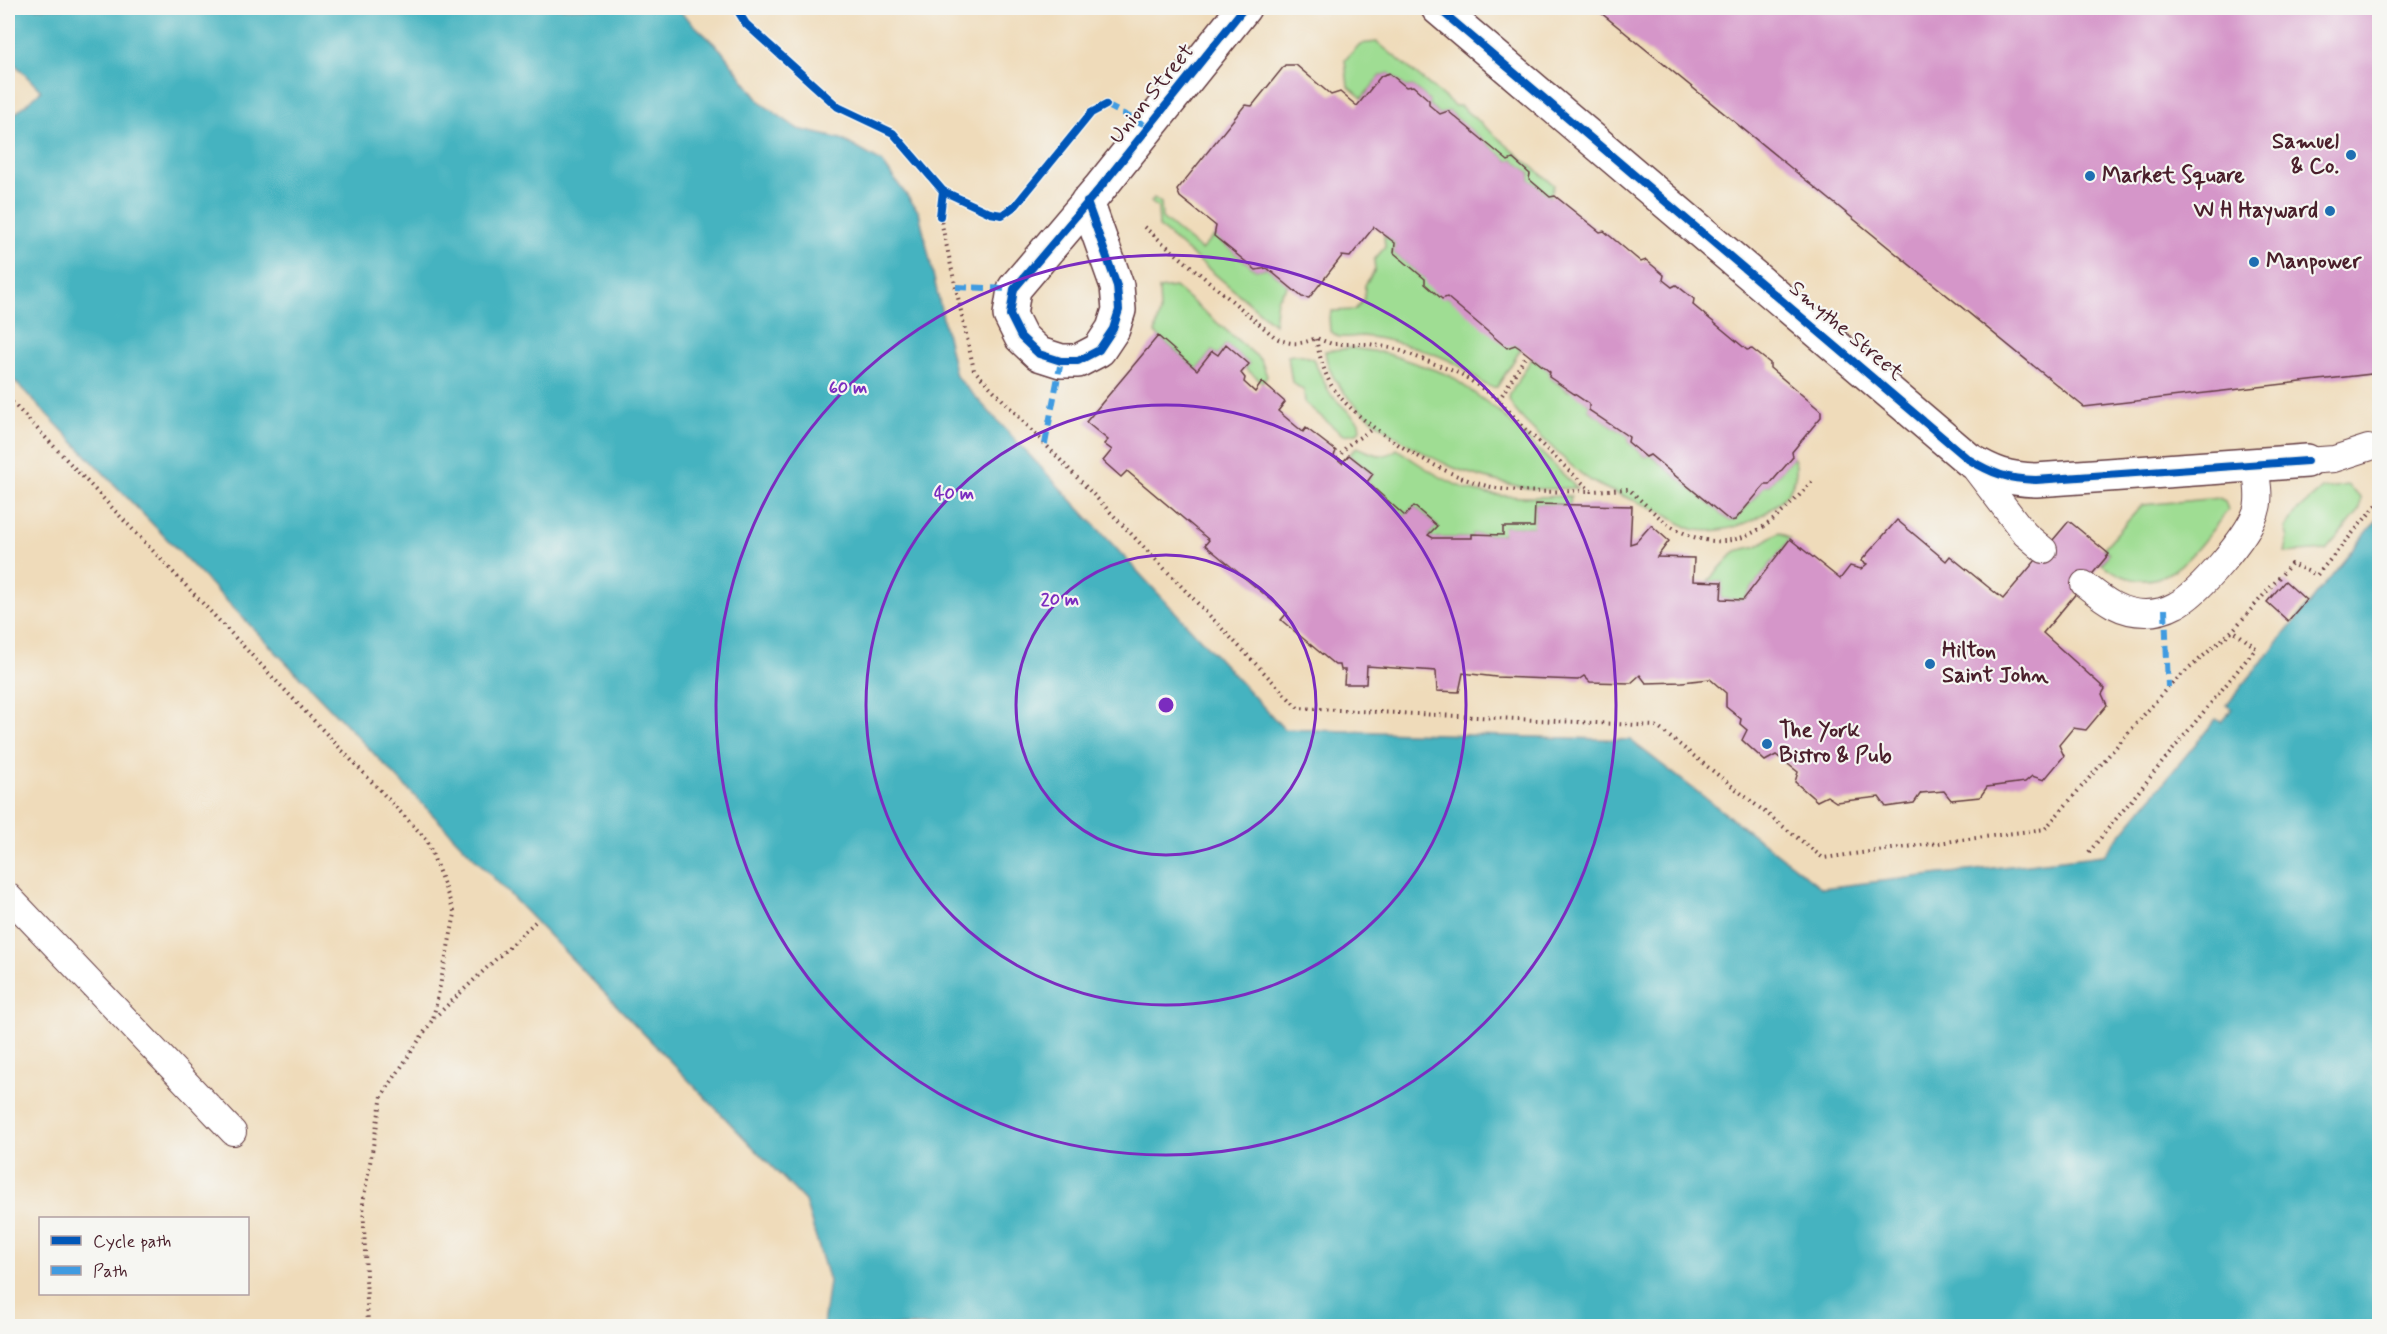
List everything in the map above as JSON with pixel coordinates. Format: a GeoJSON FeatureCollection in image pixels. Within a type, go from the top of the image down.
{"type":"FeatureCollection","features":[{"type":"Feature","properties":{"kind":"street","name":"Union Street"},"geometry":{"type":"LineString","coordinates":[[1093,196],[1244,8]]}},
{"type":"Feature","properties":{"kind":"street","name":"Smythe Street"},"geometry":{"type":"LineString","coordinates":[[1438,8],[1968,459],[1992,473],[2013,480],[2036,480],[2307,461]]}},
{"type":"Feature","properties":{"kind":"lane"},"geometry":{"type":"LineString","coordinates":[[2307,461],[2334,459],[2368,448]]}},
{"type":"Feature","properties":{"kind":"lane"},"geometry":{"type":"LineString","coordinates":[[1968,459],[2025,534],[2044,550]]}},
{"type":"Feature","properties":{"kind":"lane"},"geometry":{"type":"LineString","coordinates":[[2084,584],[2112,606],[2124,610],[2145,613],[2177,604],[2205,582],[2248,530],[2257,509],[2255,466]]}},
{"type":"Feature","properties":{"kind":"lane"},"geometry":{"type":"LineString","coordinates":[[8,896],[233,1132]]}},
{"type":"Feature","properties":{"kind":"path"},"geometry":{"type":"LineString","coordinates":[[1093,196],[1276,338],[1289,344],[1302,344],[1316,338],[1332,344],[1370,344],[1396,349],[1461,374],[1499,400],[1525,429],[1591,491]]}},
{"type":"Feature","properties":{"kind":"path"},"geometry":{"type":"LineString","coordinates":[[941,212],[974,370],[1298,708],[1656,726],[1823,858],[2045,829],[2168,687],[2233,630],[2291,564],[2317,575],[2379,501]]}},
{"type":"Feature","properties":{"kind":"path"},"geometry":{"type":"LineString","coordinates":[[1316,338],[1330,382],[1372,428],[1435,465],[1481,485],[1522,491],[1628,489],[1677,530],[1702,538],[1728,540],[1753,533],[1775,521],[1812,481]]}},
{"type":"Feature","properties":{"kind":"path"},"geometry":{"type":"LineString","coordinates":[[1499,400],[1527,354]]}},
{"type":"Feature","properties":{"kind":"path"},"geometry":{"type":"LineString","coordinates":[[8,398],[427,840],[455,914],[433,1018]]}},
{"type":"Feature","properties":{"kind":"path"},"geometry":{"type":"LineString","coordinates":[[1338,459],[1349,442],[1364,435],[1372,428]]}},
{"type":"Feature","properties":{"kind":"path"},"geometry":{"type":"LineString","coordinates":[[2089,852],[2256,648],[2233,630]]}},
{"type":"Feature","properties":{"kind":"path"},"geometry":{"type":"LineString","coordinates":[[368,1326],[363,1202],[382,1096],[433,1018],[535,922]]}},
{"type":"Feature","properties":{"kind":"green space"},"geometry":{"type":"Polygon","coordinates":[[[1377,42],[1455,106],[1460,106],[1554,185],[1550,197],[1529,179],[1530,174],[1513,159],[1508,161],[1448,111],[1440,114],[1413,86],[1406,87],[1389,73],[1381,76],[1362,98],[1348,86],[1345,60],[1360,44],[1377,42]]]}},
{"type":"Feature","properties":{"kind":"green space"},"geometry":{"type":"Polygon","coordinates":[[[1154,198],[1161,203],[1162,218],[1201,250],[1214,236],[1256,270],[1267,268],[1288,285],[1277,299],[1274,324],[1159,227],[1158,208],[1151,202],[1154,198]]]}},
{"type":"Feature","properties":{"kind":"green space"},"geometry":{"type":"Polygon","coordinates":[[[1384,235],[1395,243],[1394,253],[1447,297],[1521,349],[1497,387],[1488,386],[1462,367],[1427,351],[1362,336],[1339,337],[1330,331],[1329,317],[1332,311],[1355,310],[1364,299],[1365,285],[1375,270],[1374,260],[1385,247],[1384,235]]]}},
{"type":"Feature","properties":{"kind":"green space"},"geometry":{"type":"Polygon","coordinates":[[[1175,287],[1261,360],[1267,376],[1262,382],[1245,368],[1249,364],[1226,344],[1218,355],[1212,351],[1197,370],[1155,333],[1160,312],[1159,289],[1175,287]]]}},
{"type":"Feature","properties":{"kind":"green space"},"geometry":{"type":"Polygon","coordinates":[[[1352,348],[1385,353],[1449,375],[1500,412],[1577,488],[1524,488],[1476,476],[1434,458],[1394,435],[1356,405],[1341,388],[1330,370],[1325,351],[1352,348]]]}},
{"type":"Feature","properties":{"kind":"green space"},"geometry":{"type":"Polygon","coordinates":[[[1303,355],[1313,359],[1330,394],[1359,422],[1360,430],[1357,433],[1343,435],[1305,403],[1304,391],[1292,382],[1288,356],[1303,355]]]}},
{"type":"Feature","properties":{"kind":"green space"},"geometry":{"type":"Polygon","coordinates":[[[1532,358],[1550,372],[1549,377],[1568,391],[1573,391],[1589,404],[1589,410],[1629,437],[1628,442],[1646,457],[1650,455],[1730,521],[1735,520],[1793,457],[1796,472],[1791,487],[1777,504],[1757,518],[1733,527],[1708,531],[1688,528],[1668,515],[1602,487],[1572,466],[1523,419],[1509,399],[1532,358]]]}},
{"type":"Feature","properties":{"kind":"green space"},"geometry":{"type":"Polygon","coordinates":[[[1357,447],[1382,455],[1392,453],[1397,449],[1444,479],[1474,491],[1510,496],[1571,496],[1570,505],[1535,504],[1534,527],[1504,527],[1503,535],[1472,534],[1472,538],[1433,538],[1428,535],[1437,526],[1414,506],[1405,516],[1367,482],[1373,474],[1349,455],[1357,447]]]}},
{"type":"Feature","properties":{"kind":"green space"},"geometry":{"type":"Polygon","coordinates":[[[2347,485],[2361,497],[2360,510],[2326,550],[2285,553],[2288,538],[2285,528],[2298,510],[2322,489],[2347,485]]]}},
{"type":"Feature","properties":{"kind":"green space"},"geometry":{"type":"Polygon","coordinates":[[[2219,498],[2225,501],[2228,510],[2189,558],[2174,570],[2159,578],[2142,580],[2123,576],[2102,564],[2109,554],[2103,549],[2142,505],[2219,498]]]}},
{"type":"Feature","properties":{"kind":"green space"},"geometry":{"type":"Polygon","coordinates":[[[1779,532],[1790,539],[1743,600],[1721,599],[1722,582],[1707,582],[1736,551],[1757,546],[1779,532]]]}},
{"type":"Feature","properties":{"kind":"water"},"geometry":{"type":"Polygon","coordinates":[[[8,8],[676,8],[721,50],[761,103],[798,129],[841,139],[882,162],[919,212],[956,376],[1284,729],[1630,740],[1822,888],[2104,855],[2216,719],[2221,722],[2232,709],[2227,705],[2379,517],[2379,1326],[823,1326],[829,1281],[805,1201],[8,374],[8,120],[41,91],[8,57],[8,8]]]}},
{"type":"Feature","properties":{"kind":"building","name":"Market Square"},"geometry":{"type":"Polygon","coordinates":[[[1595,8],[2380,8],[2380,373],[2084,407],[1595,8]]]}},
{"type":"Feature","properties":{"kind":"building"},"geometry":{"type":"Polygon","coordinates":[[[1285,65],[1296,65],[1331,95],[1340,92],[1357,106],[1381,76],[1389,73],[1406,87],[1413,86],[1440,114],[1448,111],[1508,161],[1513,159],[1530,174],[1529,179],[1550,197],[1555,196],[1600,232],[1604,231],[1641,262],[1646,260],[1664,275],[1663,280],[1672,287],[1676,285],[1694,299],[1693,305],[1747,350],[1752,349],[1770,363],[1770,368],[1821,411],[1821,417],[1792,452],[1793,457],[1735,520],[1730,521],[1650,455],[1646,457],[1628,442],[1629,437],[1589,410],[1589,404],[1549,377],[1550,372],[1521,349],[1515,345],[1507,348],[1447,297],[1442,299],[1425,284],[1425,279],[1394,253],[1395,243],[1374,227],[1350,257],[1342,256],[1309,298],[1302,297],[1267,268],[1256,270],[1214,236],[1216,226],[1180,197],[1177,190],[1245,105],[1252,106],[1285,65]]]}},
{"type":"Feature","properties":{"kind":"building"},"geometry":{"type":"Polygon","coordinates":[[[1158,336],[1197,370],[1212,351],[1218,355],[1226,344],[1249,364],[1241,373],[1245,378],[1244,382],[1255,392],[1262,382],[1285,402],[1278,411],[1303,432],[1306,428],[1336,451],[1334,456],[1342,463],[1349,455],[1373,474],[1367,482],[1405,516],[1414,506],[1437,526],[1428,535],[1433,538],[1472,538],[1472,534],[1503,535],[1503,527],[1534,527],[1535,504],[1632,506],[1630,544],[1636,542],[1651,525],[1669,541],[1657,557],[1694,558],[1693,581],[1722,582],[1721,599],[1743,600],[1790,539],[1840,579],[1850,566],[1861,569],[1867,564],[1861,561],[1897,520],[1946,561],[1950,556],[2003,599],[2069,521],[2109,554],[2043,633],[2105,689],[2102,694],[2107,705],[2086,730],[2073,728],[2059,745],[2064,756],[2044,780],[2032,776],[2025,782],[1987,787],[1980,797],[1951,800],[1944,791],[1921,793],[1914,803],[1886,807],[1879,797],[1836,802],[1827,796],[1817,801],[1795,782],[1798,772],[1776,755],[1765,761],[1742,740],[1747,730],[1740,724],[1741,719],[1726,707],[1726,693],[1710,679],[1646,683],[1640,675],[1631,683],[1590,682],[1584,676],[1578,680],[1496,677],[1463,673],[1459,692],[1437,691],[1436,671],[1367,666],[1366,684],[1344,684],[1345,670],[1341,670],[1340,665],[1335,665],[1281,620],[1287,613],[1205,545],[1209,540],[1127,471],[1121,477],[1103,461],[1112,450],[1104,444],[1108,440],[1086,422],[1158,336]]]}},
{"type":"Feature","properties":{"kind":"building"},"geometry":{"type":"Polygon","coordinates":[[[2285,581],[2306,600],[2288,621],[2267,602],[2285,581]]]}},
{"type":"Feature","properties":{"kind":"marked path"},"geometry":{"type":"LineString","coordinates":[[1106,105],[1149,127]]}},
{"type":"Feature","properties":{"kind":"marked path"},"geometry":{"type":"LineString","coordinates":[[956,287],[1014,289]]}},
{"type":"Feature","properties":{"kind":"marked path"},"geometry":{"type":"LineString","coordinates":[[1045,444],[1061,361]]}},
{"type":"Feature","properties":{"kind":"marked path"},"geometry":{"type":"LineString","coordinates":[[2165,609],[2168,687]]}},
{"type":"Feature","properties":{"kind":"cycle path"},"geometry":{"type":"LineString","coordinates":[[736,8],[746,24],[838,107],[893,133],[943,191],[940,216]]}},
{"type":"Feature","properties":{"kind":"cycle path"},"geometry":{"type":"LineString","coordinates":[[1087,202],[1117,286],[1119,310],[1113,329],[1099,350],[1078,361],[1061,361],[1039,354],[1021,337],[1010,315],[1014,289],[1099,189],[1244,8]]}},
{"type":"Feature","properties":{"kind":"cycle path"},"geometry":{"type":"LineString","coordinates":[[1438,8],[1968,459],[1985,468],[2008,477],[2036,480],[2307,461]]}},
{"type":"Feature","properties":{"kind":"cycle path"},"geometry":{"type":"LineString","coordinates":[[943,191],[990,213],[1002,215],[1016,205],[1091,113],[1106,105]]}},
{"type":"Feature","properties":{"kind":"place","name":"Samuel & Co."},"geometry":{"type":"Point","coordinates":[2351,155]}},
{"type":"Feature","properties":{"kind":"place","name":"Market Square"},"geometry":{"type":"Point","coordinates":[2090,176]}},
{"type":"Feature","properties":{"kind":"place","name":"W H Hayward"},"geometry":{"type":"Point","coordinates":[2330,211]}},
{"type":"Feature","properties":{"kind":"place","name":"Manpower"},"geometry":{"type":"Point","coordinates":[2254,262]}},
{"type":"Feature","properties":{"kind":"place","name":"Hilton Saint John"},"geometry":{"type":"Point","coordinates":[1930,664]}},
{"type":"Feature","properties":{"kind":"place","name":"The York Bistro & Pub"},"geometry":{"type":"Point","coordinates":[1767,744]}}]}
